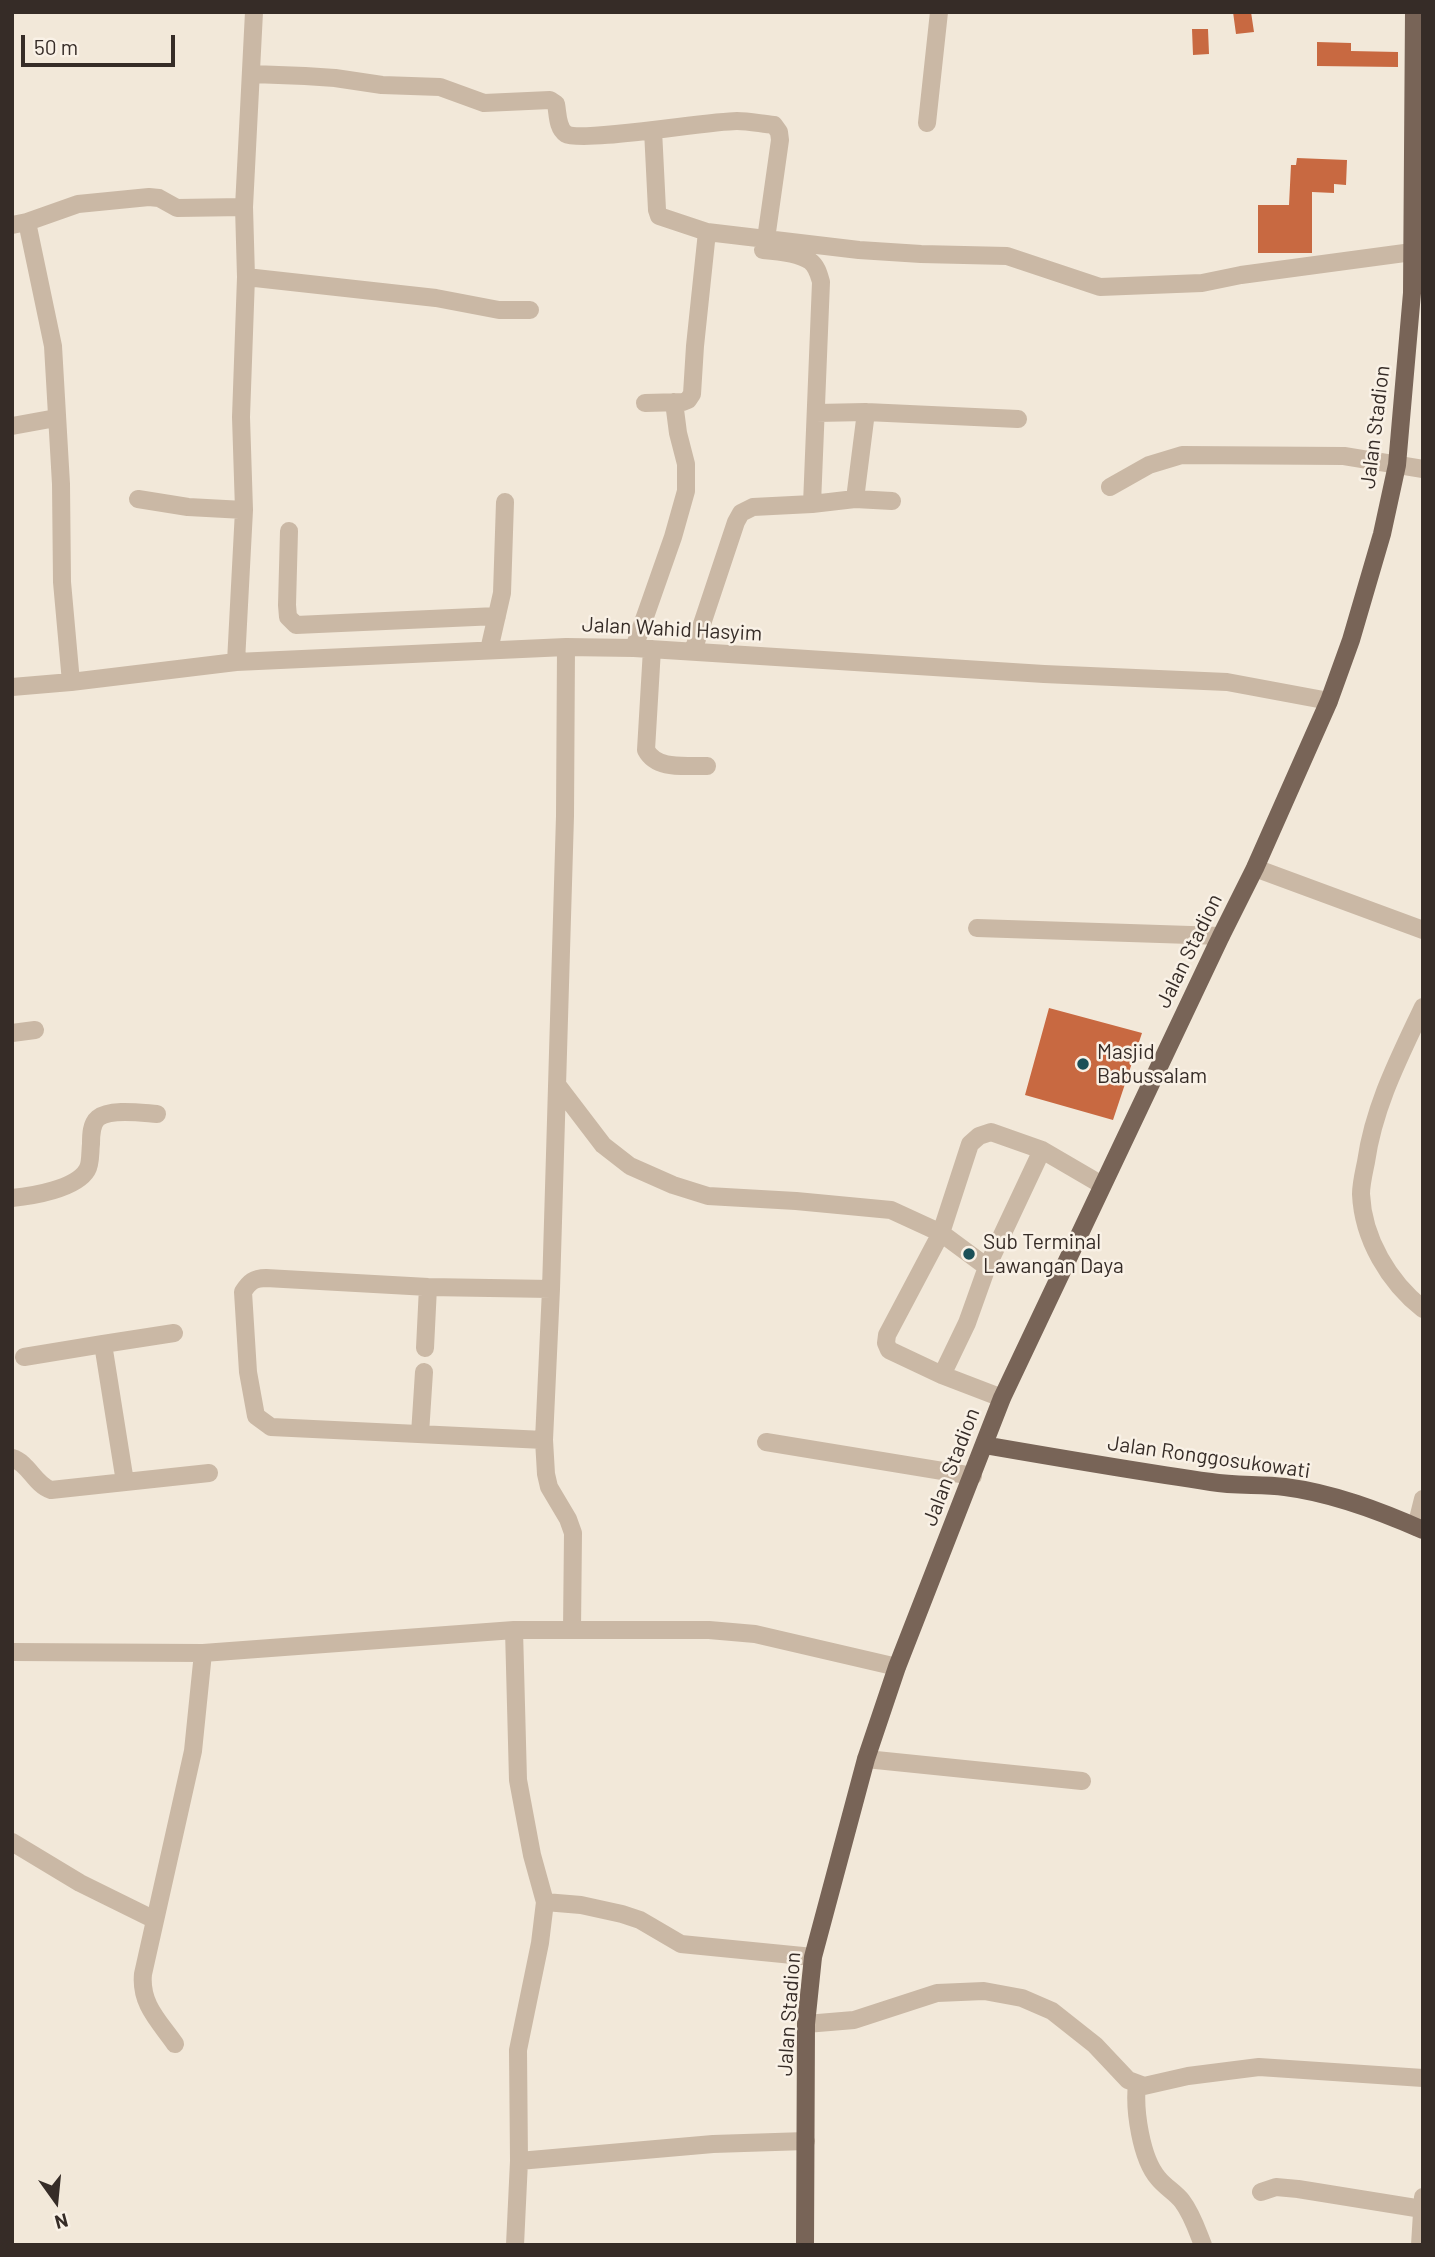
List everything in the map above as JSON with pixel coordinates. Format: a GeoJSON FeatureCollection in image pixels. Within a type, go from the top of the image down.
{"type":"FeatureCollection","features":[{"type":"Feature","properties":{"kind":"main road","name":"Jalan Stadion"},"geometry":{"type":"LineString","coordinates":[[804,2245],[806,2024],[813,1957],[866,1759],[897,1667],[1002,1398],[1255,868],[1329,701],[1351,640],[1382,534],[1397,465],[1415,256],[1414,12]]}},
{"type":"Feature","properties":{"kind":"main road","name":"Jalan Ronggosukowati"},"geometry":{"type":"LineString","coordinates":[[984,1445],[1203,1481],[1286,1488],[1330,1497],[1385,1514],[1419,1529]]}},
{"type":"Feature","properties":{"kind":"street"},"geometry":{"type":"LineString","coordinates":[[236,662],[244,510],[244,206],[254,12]]}},
{"type":"Feature","properties":{"kind":"street"},"geometry":{"type":"LineString","coordinates":[[927,123],[939,12]]}},
{"type":"Feature","properties":{"kind":"street"},"geometry":{"type":"LineString","coordinates":[[252,74],[440,87],[484,103],[550,100],[556,104],[558,122],[568,136],[738,121],[774,125],[779,132],[780,141],[766,239]]}},
{"type":"Feature","properties":{"kind":"street"},"geometry":{"type":"LineString","coordinates":[[653,130],[659,216],[707,232],[859,250],[1007,256],[1089,284],[1115,287],[1202,283],[1241,275],[1415,256]]}},
{"type":"Feature","properties":{"kind":"street"},"geometry":{"type":"LineString","coordinates":[[71,682],[62,582],[61,484],[53,346],[20,223],[78,204],[149,197],[159,198],[177,208],[244,206]]}},
{"type":"Feature","properties":{"kind":"street"},"geometry":{"type":"LineString","coordinates":[[645,403],[688,400],[692,394],[707,232]]}},
{"type":"Feature","properties":{"kind":"street"},"geometry":{"type":"LineString","coordinates":[[722,246],[774,251],[811,261],[821,282],[813,504]]}},
{"type":"Feature","properties":{"kind":"street"},"geometry":{"type":"LineString","coordinates":[[246,277],[436,298],[499,310],[530,310]]}},
{"type":"Feature","properties":{"kind":"street"},"geometry":{"type":"LineString","coordinates":[[674,402],[688,477],[643,648],[646,750],[655,762],[665,765],[708,766]]}},
{"type":"Feature","properties":{"kind":"street"},"geometry":{"type":"LineString","coordinates":[[816,413],[866,412],[1018,419]]}},
{"type":"Feature","properties":{"kind":"street"},"geometry":{"type":"LineString","coordinates":[[855,499],[866,412]]}},
{"type":"Feature","properties":{"kind":"street"},"geometry":{"type":"LineString","coordinates":[[12,426],[56,418]]}},
{"type":"Feature","properties":{"kind":"street"},"geometry":{"type":"LineString","coordinates":[[1110,487],[1149,465],[1182,455],[1344,456],[1423,469]]}},
{"type":"Feature","properties":{"kind":"street"},"geometry":{"type":"LineString","coordinates":[[138,499],[188,507],[244,510]]}},
{"type":"Feature","properties":{"kind":"street"},"geometry":{"type":"LineString","coordinates":[[693,652],[741,513],[752,507],[855,499],[892,501]]}},
{"type":"Feature","properties":{"kind":"street"},"geometry":{"type":"LineString","coordinates":[[489,650],[502,593],[505,502]]}},
{"type":"Feature","properties":{"kind":"street"},"geometry":{"type":"LineString","coordinates":[[289,531],[287,605],[288,617],[296,625],[497,616]]}},
{"type":"Feature","properties":{"kind":"street"},"geometry":{"type":"LineString","coordinates":[[566,647],[558,1086],[544,1440],[546,1474],[550,1487],[573,1533],[572,1630]]}},
{"type":"Feature","properties":{"kind":"street","name":"Jalan Wahid Hasyim"},"geometry":{"type":"LineString","coordinates":[[12,687],[236,662],[566,647],[643,648],[1031,673],[1227,682],[1329,701]]}},
{"type":"Feature","properties":{"kind":"street"},"geometry":{"type":"LineString","coordinates":[[1255,868],[1423,930]]}},
{"type":"Feature","properties":{"kind":"street"},"geometry":{"type":"LineString","coordinates":[[977,928],[1221,936]]}},
{"type":"Feature","properties":{"kind":"street"},"geometry":{"type":"LineString","coordinates":[[1423,1007],[1376,1112],[1361,1193],[1366,1221],[1380,1261],[1408,1297],[1423,1309]]}},
{"type":"Feature","properties":{"kind":"street"},"geometry":{"type":"LineString","coordinates":[[12,1033],[35,1030]]}},
{"type":"Feature","properties":{"kind":"street"},"geometry":{"type":"LineString","coordinates":[[558,1086],[603,1145],[630,1166],[673,1185],[708,1196],[891,1210],[942,1233],[987,1267]]}},
{"type":"Feature","properties":{"kind":"street"},"geometry":{"type":"LineString","coordinates":[[12,1198],[60,1188],[88,1170],[92,1129],[98,1118],[128,1112],[157,1114]]}},
{"type":"Feature","properties":{"kind":"street"},"geometry":{"type":"LineString","coordinates":[[1002,1398],[942,1375],[889,1350],[887,1343],[887,1335],[942,1233],[970,1144],[979,1136],[991,1132],[1042,1150],[1102,1185]]}},
{"type":"Feature","properties":{"kind":"street"},"geometry":{"type":"LineString","coordinates":[[942,1375],[967,1323],[987,1267],[1042,1150]]}},
{"type":"Feature","properties":{"kind":"street"},"geometry":{"type":"LineString","coordinates":[[544,1440],[271,1427],[256,1416],[248,1372],[243,1292],[248,1283],[257,1278],[551,1289]]}},
{"type":"Feature","properties":{"kind":"street"},"geometry":{"type":"LineString","coordinates":[[425,1348],[428,1286]]}},
{"type":"Feature","properties":{"kind":"street"},"geometry":{"type":"LineString","coordinates":[[24,1357],[174,1333]]}},
{"type":"Feature","properties":{"kind":"street"},"geometry":{"type":"LineString","coordinates":[[103,1344],[125,1482]]}},
{"type":"Feature","properties":{"kind":"street"},"geometry":{"type":"LineString","coordinates":[[420,1434],[424,1372]]}},
{"type":"Feature","properties":{"kind":"street"},"geometry":{"type":"LineString","coordinates":[[766,1442],[972,1476]]}},
{"type":"Feature","properties":{"kind":"street"},"geometry":{"type":"LineString","coordinates":[[12,1458],[21,1461],[36,1481],[51,1490],[209,1473]]}},
{"type":"Feature","properties":{"kind":"street"},"geometry":{"type":"LineString","coordinates":[[1419,1529],[1423,1499]]}},
{"type":"Feature","properties":{"kind":"street"},"geometry":{"type":"LineString","coordinates":[[514,1630],[518,1780],[531,1855],[545,1902],[540,1943],[518,2050],[519,2161],[515,2245]]}},
{"type":"Feature","properties":{"kind":"street"},"geometry":{"type":"LineString","coordinates":[[12,1652],[203,1653],[514,1630],[709,1630],[755,1634],[897,1667]]}},
{"type":"Feature","properties":{"kind":"street"},"geometry":{"type":"LineString","coordinates":[[175,2044],[145,2002],[142,1987],[193,1751],[203,1653]]}},
{"type":"Feature","properties":{"kind":"street"},"geometry":{"type":"LineString","coordinates":[[866,1759],[1082,1781]]}},
{"type":"Feature","properties":{"kind":"street"},"geometry":{"type":"LineString","coordinates":[[12,1842],[80,1883],[155,1920]]}},
{"type":"Feature","properties":{"kind":"street"},"geometry":{"type":"LineString","coordinates":[[545,1902],[581,1905],[622,1914],[640,1920],[681,1944],[813,1957]]}},
{"type":"Feature","properties":{"kind":"street"},"geometry":{"type":"LineString","coordinates":[[806,2024],[854,2020],[937,1993],[984,1991],[1022,1998],[1052,2011],[1095,2045],[1128,2080],[1144,2086],[1200,2074],[1259,2067],[1423,2078]]}},
{"type":"Feature","properties":{"kind":"street"},"geometry":{"type":"LineString","coordinates":[[1137,2084],[1135,2097],[1140,2134],[1152,2168],[1158,2178],[1181,2199],[1192,2217],[1203,2245]]}},
{"type":"Feature","properties":{"kind":"street"},"geometry":{"type":"LineString","coordinates":[[519,2161],[713,2144],[806,2141]]}},
{"type":"Feature","properties":{"kind":"street"},"geometry":{"type":"LineString","coordinates":[[1261,2192],[1276,2187],[1298,2189],[1422,2208]]}},
{"type":"Feature","properties":{"kind":"street"},"geometry":{"type":"LineString","coordinates":[[1420,2245],[1423,2197]]}},
{"type":"Feature","properties":{"kind":"building"},"geometry":{"type":"Polygon","coordinates":[[[1233,12],[1251,12],[1254,32],[1236,34],[1233,12]]]}},
{"type":"Feature","properties":{"kind":"building"},"geometry":{"type":"Polygon","coordinates":[[[1192,29],[1208,29],[1209,54],[1193,55],[1192,29]]]}},
{"type":"Feature","properties":{"kind":"building"},"geometry":{"type":"Polygon","coordinates":[[[1317,42],[1351,43],[1351,51],[1398,52],[1398,67],[1317,66],[1317,42]]]}},
{"type":"Feature","properties":{"kind":"building"},"geometry":{"type":"Polygon","coordinates":[[[1297,158],[1347,160],[1346,185],[1334,184],[1334,193],[1312,192],[1312,253],[1258,253],[1258,205],[1289,205],[1291,165],[1296,165],[1297,158]]]}},
{"type":"Feature","properties":{"kind":"building","name":"Masjid Babussalam"},"geometry":{"type":"Polygon","coordinates":[[[1049,1008],[1142,1033],[1113,1120],[1025,1095],[1049,1008]]]}},
{"type":"Feature","properties":{"kind":"place","name":"Masjid Babussalam"},"geometry":{"type":"Point","coordinates":[1083,1064]}},
{"type":"Feature","properties":{"kind":"place","name":"Sub Terminal Lawangan Daya"},"geometry":{"type":"Point","coordinates":[969,1254]}}]}
